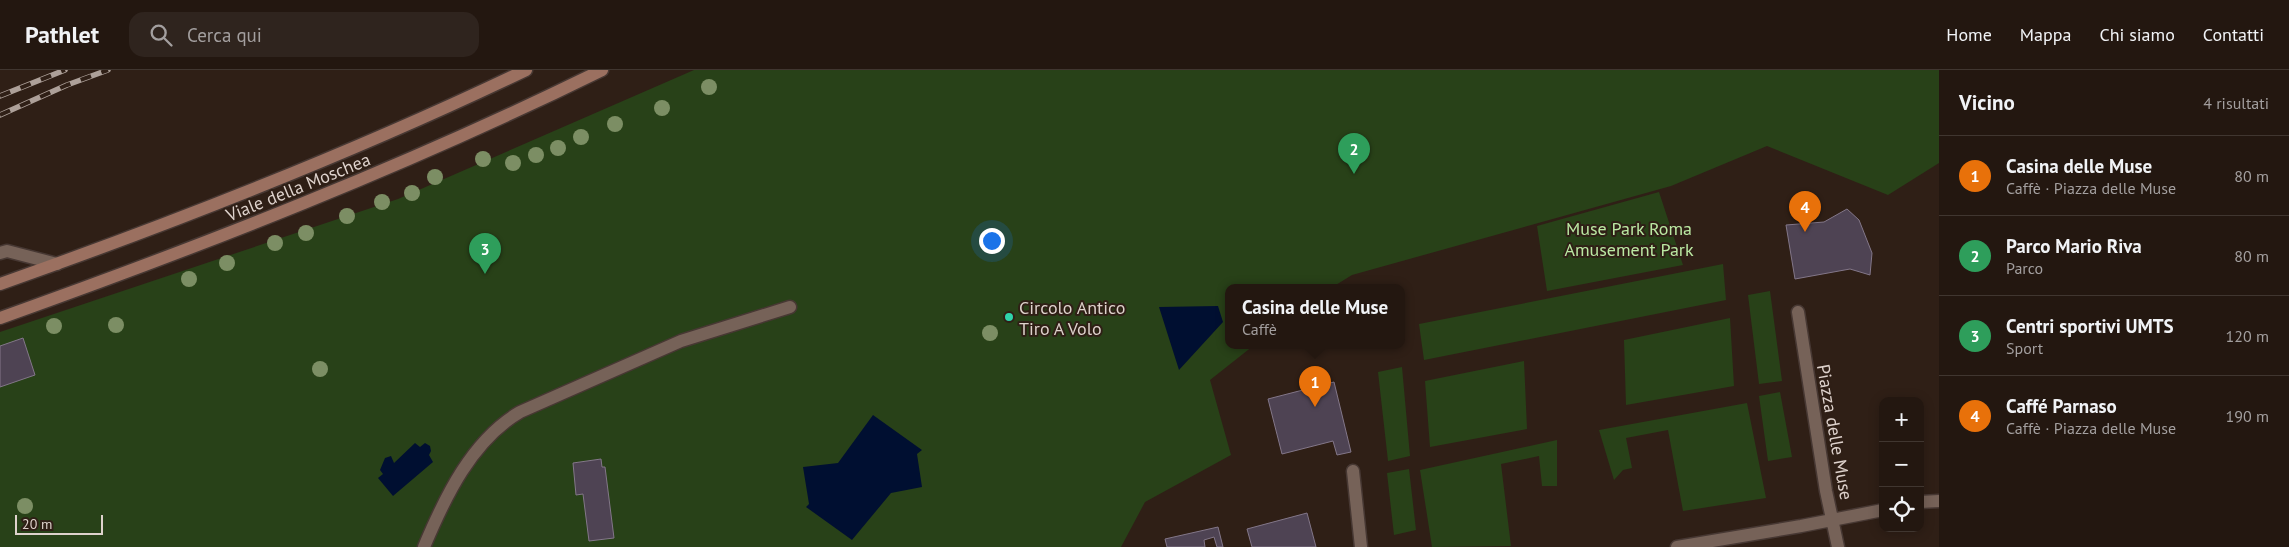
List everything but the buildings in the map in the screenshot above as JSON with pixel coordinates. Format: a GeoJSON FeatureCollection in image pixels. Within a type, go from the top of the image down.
{"type":"FeatureCollection","features":[{"type":"Feature","properties":{"kind":"main road","name":"Viale della Moschea"},"geometry":{"type":"LineString","coordinates":[[0,284],[228,200],[329,159],[526,70]]}},
{"type":"Feature","properties":{"kind":"main road","name":"Viale della Moschea"},"geometry":{"type":"LineString","coordinates":[[0,318],[146,266],[326,195],[444,145],[602,70]]}},
{"type":"Feature","properties":{"kind":"street"},"geometry":{"type":"LineString","coordinates":[[0,253],[7,251],[58,264]]}},
{"type":"Feature","properties":{"kind":"street"},"geometry":{"type":"LineString","coordinates":[[424,547],[457,481],[480,445],[502,422],[520,412],[681,341],[790,307]]}},
{"type":"Feature","properties":{"kind":"street","name":"Piazza delle Muse"},"geometry":{"type":"LineString","coordinates":[[1677,547],[1832,521],[1798,312]]}},
{"type":"Feature","properties":{"kind":"street"},"geometry":{"type":"LineString","coordinates":[[1353,471],[1361,547]]}},
{"type":"Feature","properties":{"kind":"street"},"geometry":{"type":"LineString","coordinates":[[1924,502],[1939,502]]}},
{"type":"Feature","properties":{"kind":"street"},"geometry":{"type":"LineString","coordinates":[[1838,547],[1832,521],[1879,511]]}},
{"type":"Feature","properties":{"kind":"green space"},"geometry":{"type":"Polygon","coordinates":[[[694,70],[1939,70],[1939,163],[1888,195],[1767,146],[1671,186],[1352,275],[1337,284],[1225,284],[1225,349],[1249,349],[1210,380],[1231,455],[1145,502],[1121,547],[0,547],[0,332],[398,199],[694,70]]]}},
{"type":"Feature","properties":{"kind":"green space","name":"Muse Park Roma Amusement Park"},"geometry":{"type":"Polygon","coordinates":[[[1659,192],[1683,265],[1547,291],[1537,226],[1659,192]]]}},
{"type":"Feature","properties":{"kind":"green space"},"geometry":{"type":"Polygon","coordinates":[[[1723,264],[1726,300],[1424,360],[1419,324],[1723,264]]]}},
{"type":"Feature","properties":{"kind":"green space"},"geometry":{"type":"Polygon","coordinates":[[[1770,291],[1782,381],[1759,384],[1748,295],[1770,291]]]}},
{"type":"Feature","properties":{"kind":"green space"},"geometry":{"type":"Polygon","coordinates":[[[1730,318],[1734,386],[1626,405],[1624,340],[1730,318]]]}},
{"type":"Feature","properties":{"kind":"green space"},"geometry":{"type":"Polygon","coordinates":[[[1524,361],[1527,429],[1430,447],[1425,381],[1524,361]]]}},
{"type":"Feature","properties":{"kind":"green space"},"geometry":{"type":"Polygon","coordinates":[[[1402,367],[1410,456],[1388,461],[1378,372],[1402,367]]]}},
{"type":"Feature","properties":{"kind":"green space"},"geometry":{"type":"Polygon","coordinates":[[[1780,392],[1792,457],[1768,461],[1759,396],[1780,392]]]}},
{"type":"Feature","properties":{"kind":"green space"},"geometry":{"type":"Polygon","coordinates":[[[1747,403],[1766,498],[1683,511],[1668,430],[1626,438],[1632,468],[1623,470],[1614,480],[1599,430],[1747,403]]]}},
{"type":"Feature","properties":{"kind":"green space"},"geometry":{"type":"Polygon","coordinates":[[[1557,440],[1557,486],[1542,486],[1539,456],[1501,464],[1511,546],[1432,547],[1420,470],[1557,440]]]}},
{"type":"Feature","properties":{"kind":"green space"},"geometry":{"type":"Polygon","coordinates":[[[1409,469],[1416,530],[1394,535],[1387,473],[1409,469]]]}},
{"type":"Feature","properties":{"kind":"water"},"geometry":{"type":"Polygon","coordinates":[[[1218,306],[1223,322],[1179,370],[1159,307],[1218,306]]]}},
{"type":"Feature","properties":{"kind":"water"},"geometry":{"type":"Polygon","coordinates":[[[873,415],[922,450],[917,454],[922,487],[891,493],[852,540],[806,507],[809,504],[803,467],[838,463],[873,415]]]}},
{"type":"Feature","properties":{"kind":"water"},"geometry":{"type":"Polygon","coordinates":[[[415,443],[420,447],[425,443],[430,446],[431,451],[429,455],[433,462],[393,496],[378,478],[383,474],[380,470],[385,458],[391,456],[394,463],[415,443]]]}},
{"type":"Feature","properties":{"kind":"railway"},"geometry":{"type":"LineString","coordinates":[[0,96],[65,70]]}},
{"type":"Feature","properties":{"kind":"railway"},"geometry":{"type":"LineString","coordinates":[[0,115],[67,85],[108,70]]}},
{"type":"Feature","properties":{"kind":"place","name":"Parco Mario Riva"},"geometry":{"type":"Point","coordinates":[1354,174]}},
{"type":"Feature","properties":{"kind":"place","name":"Caffé Parnaso"},"geometry":{"type":"Point","coordinates":[1805,232]}},
{"type":"Feature","properties":{"kind":"place","name":"Centri sportivi UMTS"},"geometry":{"type":"Point","coordinates":[485,274]}},
{"type":"Feature","properties":{"kind":"place","name":"Circolo Antico Tiro A Volo"},"geometry":{"type":"Point","coordinates":[1009,317]}},
{"type":"Feature","properties":{"kind":"place","name":"Casina delle Muse"},"geometry":{"type":"Point","coordinates":[1315,407]}}]}
